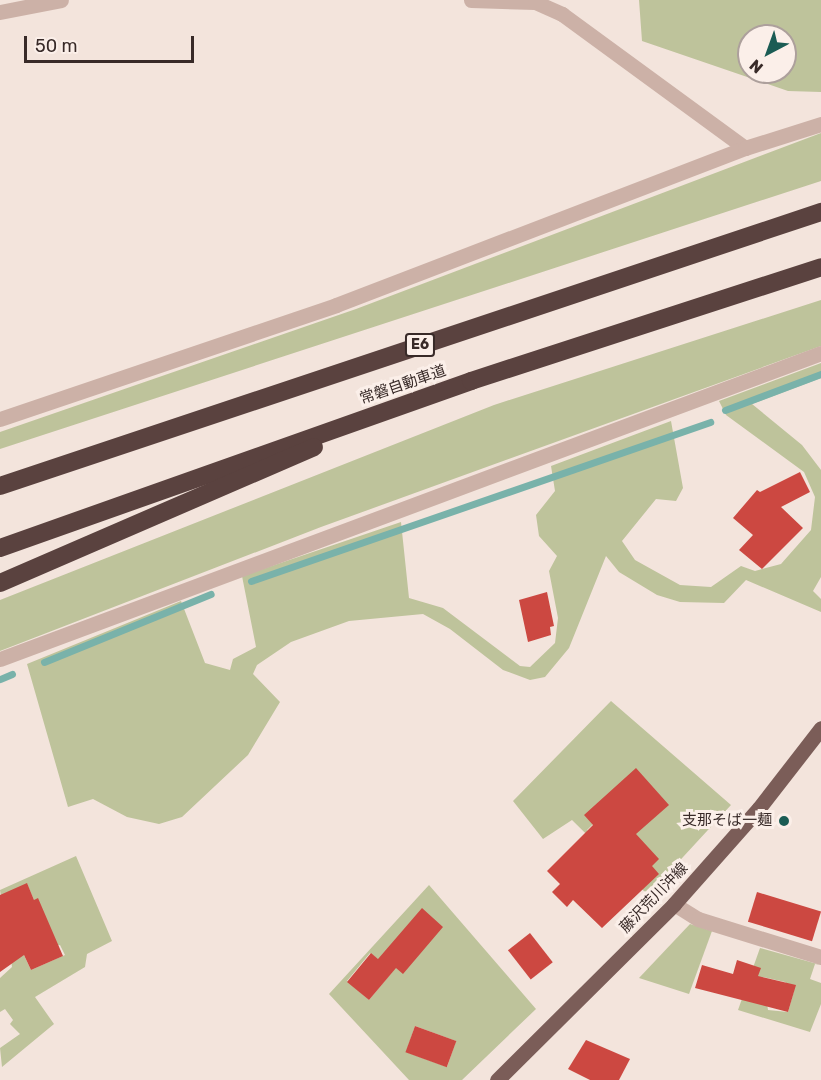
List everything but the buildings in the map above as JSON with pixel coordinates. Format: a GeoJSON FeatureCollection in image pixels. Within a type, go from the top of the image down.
{"type":"FeatureCollection","features":[{"type":"Feature","properties":{"kind":"highway","name":"E6"},"geometry":{"type":"LineString","coordinates":[[0,486],[821,212]]}},
{"type":"Feature","properties":{"kind":"highway","name":"常磐自動車道"},"geometry":{"type":"LineString","coordinates":[[0,548],[471,381],[821,267]]}},
{"type":"Feature","properties":{"kind":"highway"},"geometry":{"type":"LineString","coordinates":[[0,582],[471,381]]}},
{"type":"Feature","properties":{"kind":"main road","name":"藤沢荒川沖線"},"geometry":{"type":"LineString","coordinates":[[497,1080],[674,904],[759,808],[821,728]]}},
{"type":"Feature","properties":{"kind":"street"},"geometry":{"type":"LineString","coordinates":[[0,12],[61,0]]}},
{"type":"Feature","properties":{"kind":"street"},"geometry":{"type":"LineString","coordinates":[[471,0],[535,2],[562,14],[745,148]]}},
{"type":"Feature","properties":{"kind":"street"},"geometry":{"type":"LineString","coordinates":[[0,419],[336,306],[745,148],[821,124]]}},
{"type":"Feature","properties":{"kind":"street"},"geometry":{"type":"LineString","coordinates":[[0,659],[821,353]]}},
{"type":"Feature","properties":{"kind":"street"},"geometry":{"type":"LineString","coordinates":[[674,904],[698,919],[821,957]]}},
{"type":"Feature","properties":{"kind":"green space"},"geometry":{"type":"Polygon","coordinates":[[[639,0],[821,0],[821,92],[788,91],[768,84],[797,84],[797,24],[737,24],[737,74],[642,41],[639,0]]]}},
{"type":"Feature","properties":{"kind":"green space"},"geometry":{"type":"Polygon","coordinates":[[[821,133],[821,181],[0,449],[0,432],[356,309],[821,133]]]}},
{"type":"Feature","properties":{"kind":"green space"},"geometry":{"type":"Polygon","coordinates":[[[821,300],[821,346],[321,527],[0,651],[0,600],[494,405],[821,300]]]}},
{"type":"Feature","properties":{"kind":"green space"},"geometry":{"type":"Polygon","coordinates":[[[821,363],[821,378],[752,404],[802,445],[821,470],[821,577],[813,591],[821,599],[821,612],[746,580],[724,603],[680,602],[657,595],[619,572],[606,556],[569,648],[545,677],[530,680],[503,670],[450,629],[423,614],[349,621],[291,642],[257,665],[253,674],[280,702],[248,755],[182,817],[159,824],[127,817],[93,799],[68,807],[27,664],[181,601],[205,663],[230,670],[233,659],[256,647],[242,576],[401,522],[409,598],[443,608],[520,666],[530,667],[555,643],[558,618],[549,571],[557,556],[539,536],[536,515],[555,491],[551,466],[671,421],[683,488],[676,501],[656,499],[622,541],[635,560],[680,585],[711,587],[741,566],[755,571],[781,564],[811,530],[815,497],[804,472],[726,415],[719,401],[821,363]]]}},
{"type":"Feature","properties":{"kind":"green space"},"geometry":{"type":"Polygon","coordinates":[[[611,701],[731,805],[648,895],[572,820],[543,839],[513,801],[611,701]],[[593,824],[587,830],[603,847],[623,830],[593,824]]]}},
{"type":"Feature","properties":{"kind":"green space"},"geometry":{"type":"Polygon","coordinates":[[[76,856],[112,941],[87,954],[85,967],[35,997],[54,1024],[2,1067],[0,1048],[20,1034],[10,1024],[13,1020],[5,1009],[0,1012],[0,978],[12,967],[0,890],[76,856]],[[27,884],[2,895],[22,943],[34,900],[27,884]],[[60,945],[22,951],[31,970],[65,955],[60,945]]]}},
{"type":"Feature","properties":{"kind":"green space"},"geometry":{"type":"Polygon","coordinates":[[[429,885],[536,1009],[462,1080],[409,1080],[329,994],[429,885]],[[370,953],[347,981],[369,1000],[393,971],[370,953]],[[415,1026],[406,1052],[447,1067],[456,1041],[415,1026]]]}},
{"type":"Feature","properties":{"kind":"green space"},"geometry":{"type":"Polygon","coordinates":[[[690,924],[712,931],[689,994],[639,978],[690,924]]]}},
{"type":"Feature","properties":{"kind":"green space"},"geometry":{"type":"Polygon","coordinates":[[[760,948],[821,965],[815,964],[810,979],[821,983],[821,1004],[810,1032],[738,1010],[760,948]],[[763,977],[768,1010],[788,1012],[794,991],[785,982],[763,977]]]}},
{"type":"Feature","properties":{"kind":"waterway"},"geometry":{"type":"LineString","coordinates":[[725,410],[821,374]]}},
{"type":"Feature","properties":{"kind":"waterway"},"geometry":{"type":"LineString","coordinates":[[251,581],[710,422]]}},
{"type":"Feature","properties":{"kind":"waterway"},"geometry":{"type":"LineString","coordinates":[[44,662],[211,594]]}},
{"type":"Feature","properties":{"kind":"waterway"},"geometry":{"type":"LineString","coordinates":[[0,679],[12,674]]}},
{"type":"Feature","properties":{"kind":"place","name":"支那そば一麺"},"geometry":{"type":"Point","coordinates":[784,821]}}]}
